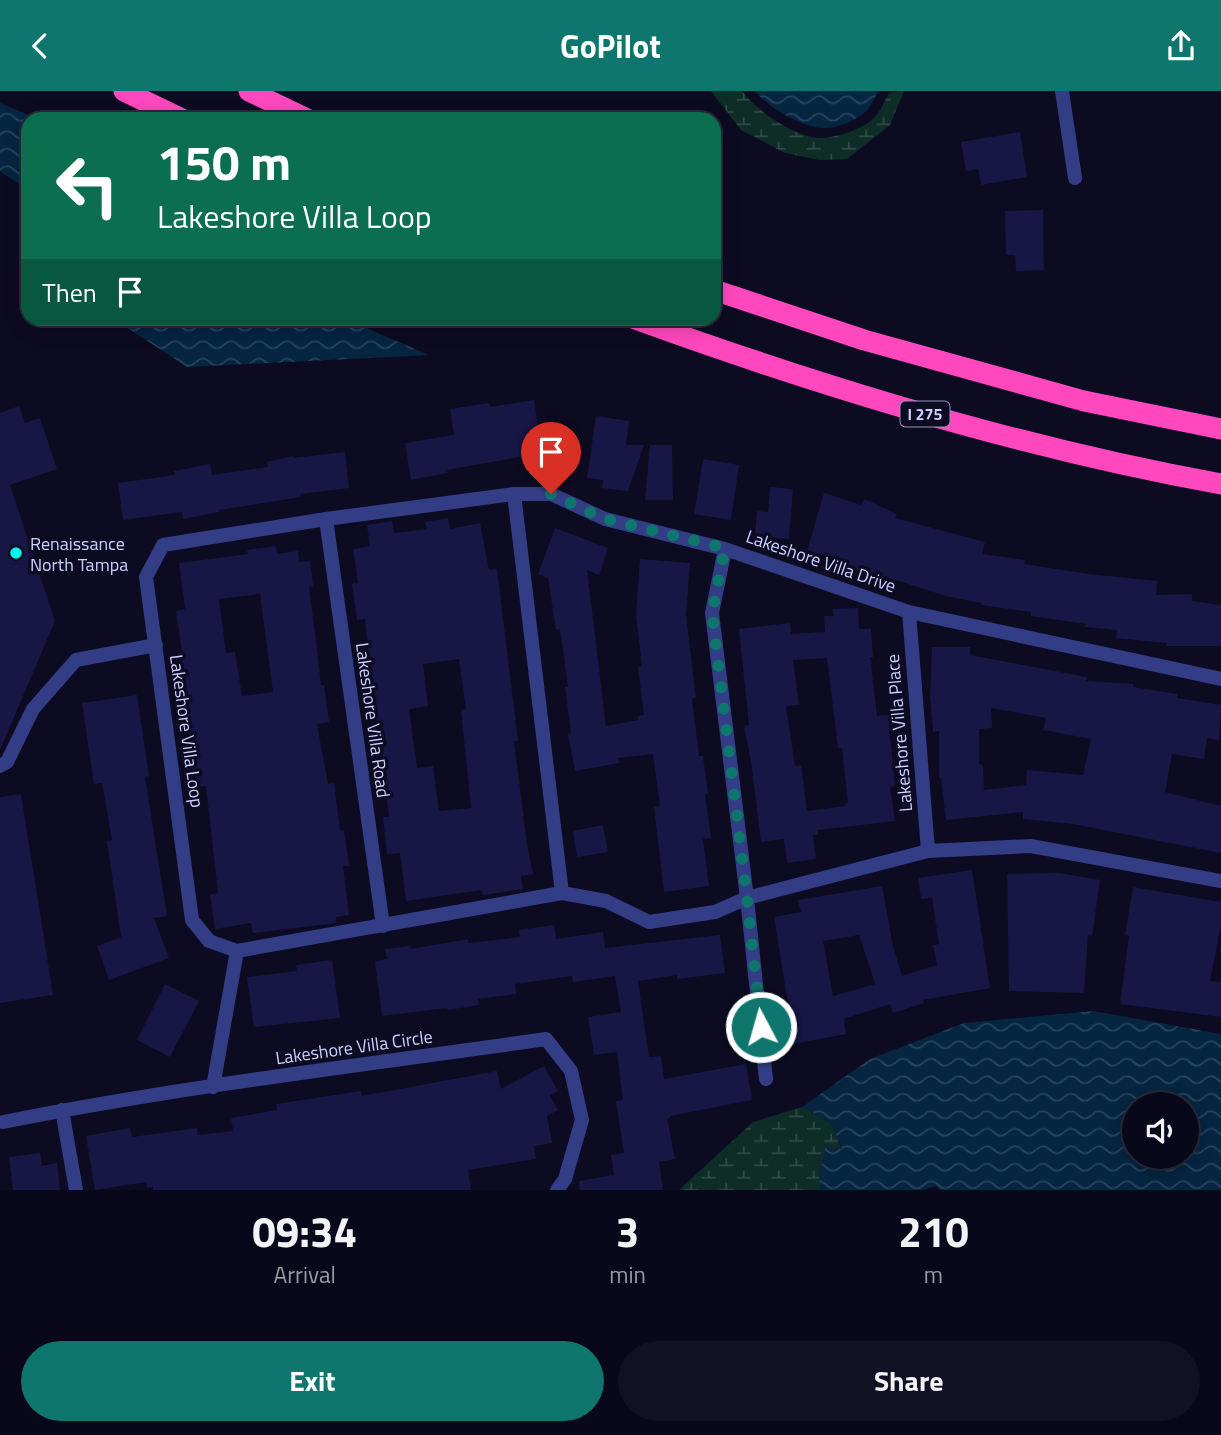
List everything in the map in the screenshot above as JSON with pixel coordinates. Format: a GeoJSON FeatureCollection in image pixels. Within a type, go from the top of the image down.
{"type":"FeatureCollection","features":[{"type":"Feature","properties":{"kind":"highway"},"geometry":{"type":"LineString","coordinates":[[124,91],[168,112]]}},
{"type":"Feature","properties":{"kind":"highway"},"geometry":{"type":"LineString","coordinates":[[249,91],[292,112]]}},
{"type":"Feature","properties":{"kind":"highway"},"geometry":{"type":"LineString","coordinates":[[721,292],[864,340],[1072,398],[1221,429]]}},
{"type":"Feature","properties":{"kind":"highway","name":"I 275"},"geometry":{"type":"LineString","coordinates":[[655,326],[816,382],[941,418],[1128,465],[1221,484]]}},
{"type":"Feature","properties":{"kind":"street"},"geometry":{"type":"LineString","coordinates":[[1062,91],[1075,179]]}},
{"type":"Feature","properties":{"kind":"street"},"geometry":{"type":"LineString","coordinates":[[514,494],[562,893]]}},
{"type":"Feature","properties":{"kind":"street","name":"Lakeshore Villa Loop"},"geometry":{"type":"LineString","coordinates":[[237,951],[209,941],[192,920],[146,577],[163,545],[326,519],[514,494],[551,494],[605,519],[725,548]]}},
{"type":"Feature","properties":{"kind":"street","name":"Lakeshore Villa Road"},"geometry":{"type":"LineString","coordinates":[[326,519],[383,926]]}},
{"type":"Feature","properties":{"kind":"street","name":"Lakeshore Villa Drive"},"geometry":{"type":"LineString","coordinates":[[766,1079],[712,613],[725,548],[909,612],[1221,679]]}},
{"type":"Feature","properties":{"kind":"street","name":"Lakeshore Villa Place"},"geometry":{"type":"LineString","coordinates":[[909,612],[928,851]]}},
{"type":"Feature","properties":{"kind":"street"},"geometry":{"type":"LineString","coordinates":[[0,766],[7,762],[33,709],[76,660],[156,645]]}},
{"type":"Feature","properties":{"kind":"street"},"geometry":{"type":"LineString","coordinates":[[213,1087],[237,951],[562,893],[606,901],[649,922],[715,912],[747,898],[928,851],[1031,846],[1221,881]]}},
{"type":"Feature","properties":{"kind":"street","name":"Lakeshore Villa Circle"},"geometry":{"type":"LineString","coordinates":[[3,1122],[62,1110],[546,1039],[571,1071],[582,1120],[565,1179],[556,1190]]}},
{"type":"Feature","properties":{"kind":"street"},"geometry":{"type":"LineString","coordinates":[[62,1110],[76,1190]]}},
{"type":"Feature","properties":{"kind":"green space"},"geometry":{"type":"Polygon","coordinates":[[[711,91],[742,91],[777,122],[810,137],[827,138],[854,130],[871,121],[889,93],[904,91],[890,125],[847,159],[819,160],[785,153],[741,130],[711,91]]]}},
{"type":"Feature","properties":{"kind":"green space"},"geometry":{"type":"Polygon","coordinates":[[[802,1107],[831,1123],[842,1150],[820,1190],[679,1190],[753,1122],[802,1107]]]}},
{"type":"Feature","properties":{"kind":"water"},"geometry":{"type":"Polygon","coordinates":[[[755,91],[879,91],[863,114],[844,124],[827,128],[814,127],[795,120],[767,103],[755,91]]]}},
{"type":"Feature","properties":{"kind":"water"},"geometry":{"type":"Polygon","coordinates":[[[0,103],[21,112],[21,186],[0,171],[0,103]]]}},
{"type":"Feature","properties":{"kind":"water"},"geometry":{"type":"Polygon","coordinates":[[[125,326],[361,326],[429,355],[187,367],[125,326]]]}},
{"type":"Feature","properties":{"kind":"water"},"geometry":{"type":"Polygon","coordinates":[[[1093,1011],[1221,1034],[1221,1190],[940,1190],[936,1186],[923,1190],[820,1190],[819,1174],[825,1148],[842,1149],[831,1123],[802,1107],[870,1059],[964,1023],[1093,1011]]]}},
{"type":"Feature","properties":{"kind":"building"},"geometry":{"type":"Polygon","coordinates":[[[1020,132],[1027,177],[981,185],[978,169],[966,171],[961,142],[1020,132]]]}},
{"type":"Feature","properties":{"kind":"building"},"geometry":{"type":"Polygon","coordinates":[[[1043,210],[1044,270],[1016,271],[1015,255],[1006,255],[1005,211],[1043,210]]]}},
{"type":"Feature","properties":{"kind":"building"},"geometry":{"type":"Polygon","coordinates":[[[534,400],[542,453],[447,470],[448,473],[411,480],[405,443],[454,435],[450,409],[489,403],[490,407],[534,400]]]}},
{"type":"Feature","properties":{"kind":"building","name":"Renaissance North Tampa"},"geometry":{"type":"Polygon","coordinates":[[[19,406],[25,423],[40,418],[57,469],[10,485],[55,621],[0,750],[0,413],[19,406]]]}},
{"type":"Feature","properties":{"kind":"building"},"geometry":{"type":"Polygon","coordinates":[[[596,416],[629,421],[626,445],[644,445],[628,491],[602,488],[603,480],[587,478],[596,416]]]}},
{"type":"Feature","properties":{"kind":"building"},"geometry":{"type":"Polygon","coordinates":[[[650,445],[672,445],[673,500],[645,500],[650,445]]]}},
{"type":"Feature","properties":{"kind":"building"},"geometry":{"type":"Polygon","coordinates":[[[345,452],[349,488],[300,494],[301,497],[219,510],[183,519],[182,512],[123,520],[118,483],[175,475],[174,471],[210,464],[212,475],[268,467],[267,462],[293,456],[345,452]]]}},
{"type":"Feature","properties":{"kind":"building"},"geometry":{"type":"Polygon","coordinates":[[[703,459],[739,465],[731,520],[694,514],[703,459]]]}},
{"type":"Feature","properties":{"kind":"building"},"geometry":{"type":"Polygon","coordinates":[[[770,487],[793,489],[789,539],[755,536],[757,511],[768,512],[770,487]]]}},
{"type":"Feature","properties":{"kind":"building"},"geometry":{"type":"Polygon","coordinates":[[[824,493],[861,505],[864,499],[897,514],[895,518],[985,542],[982,554],[1025,560],[1024,564],[1157,581],[1156,595],[1192,594],[1192,601],[1221,605],[1221,646],[1166,646],[1166,643],[1116,638],[1117,630],[1085,627],[1086,624],[1031,616],[1031,612],[981,605],[880,575],[877,581],[823,555],[807,551],[824,493]]]}},
{"type":"Feature","properties":{"kind":"building"},"geometry":{"type":"Polygon","coordinates":[[[448,518],[450,529],[480,523],[489,570],[497,569],[518,741],[514,741],[533,874],[521,876],[523,889],[483,895],[482,890],[406,901],[400,853],[387,854],[383,817],[389,817],[382,758],[374,759],[369,724],[377,723],[365,619],[357,620],[352,584],[358,583],[353,549],[370,546],[367,525],[392,521],[394,533],[427,529],[425,522],[448,518]],[[459,659],[423,664],[428,706],[409,709],[417,768],[433,766],[439,811],[471,808],[461,710],[466,709],[459,659]]]}},
{"type":"Feature","properties":{"kind":"building"},"geometry":{"type":"Polygon","coordinates":[[[555,528],[608,548],[599,575],[587,570],[606,726],[638,720],[638,716],[644,715],[638,667],[642,666],[636,615],[640,559],[690,563],[686,615],[696,698],[692,698],[699,756],[703,756],[708,794],[705,794],[711,838],[703,839],[709,886],[664,892],[654,807],[660,806],[653,754],[618,758],[619,763],[575,771],[568,734],[571,733],[565,687],[568,687],[560,629],[556,630],[548,578],[538,574],[555,528]]]}},
{"type":"Feature","properties":{"kind":"building"},"geometry":{"type":"Polygon","coordinates":[[[276,546],[277,554],[298,551],[299,562],[310,561],[313,586],[309,587],[321,685],[324,685],[329,722],[317,724],[328,784],[334,783],[340,830],[344,830],[349,866],[343,866],[349,915],[336,917],[336,923],[253,933],[251,923],[215,929],[210,895],[218,893],[206,786],[196,787],[179,659],[183,659],[176,611],[185,609],[179,563],[248,554],[247,550],[276,546]],[[260,594],[219,599],[226,653],[235,652],[242,696],[273,692],[260,594]]]}},
{"type":"Feature","properties":{"kind":"building"},"geometry":{"type":"Polygon","coordinates":[[[858,608],[859,629],[871,629],[873,657],[870,657],[877,716],[888,715],[895,786],[890,787],[895,821],[818,830],[818,835],[813,835],[816,859],[787,863],[784,839],[761,842],[744,726],[749,725],[739,629],[790,623],[791,634],[825,632],[824,616],[834,616],[833,609],[858,608]],[[827,658],[793,660],[799,705],[786,706],[795,766],[801,765],[807,811],[845,806],[848,803],[842,748],[838,748],[827,658]]]}},
{"type":"Feature","properties":{"kind":"building"},"geometry":{"type":"Polygon","coordinates":[[[932,647],[970,647],[970,655],[1087,677],[1086,681],[1133,684],[1133,687],[1177,694],[1177,698],[1221,705],[1219,740],[1207,738],[1204,759],[1172,754],[1165,792],[1221,806],[1221,853],[1073,824],[1023,819],[1023,812],[946,820],[939,778],[939,731],[933,732],[930,696],[932,647]],[[991,708],[992,728],[979,729],[979,764],[983,765],[984,790],[1026,785],[1027,770],[1083,775],[1091,739],[1043,730],[1046,718],[991,708]]]}},
{"type":"Feature","properties":{"kind":"building"},"geometry":{"type":"Polygon","coordinates":[[[137,695],[149,776],[145,777],[167,916],[154,918],[169,958],[109,980],[97,946],[121,937],[107,841],[112,840],[102,783],[94,784],[82,703],[137,695]]]}},
{"type":"Feature","properties":{"kind":"building"},"geometry":{"type":"Polygon","coordinates":[[[21,794],[53,995],[0,1003],[0,797],[21,794]]]}},
{"type":"Feature","properties":{"kind":"building"},"geometry":{"type":"Polygon","coordinates":[[[603,825],[608,852],[577,857],[573,831],[603,825]]]}},
{"type":"Feature","properties":{"kind":"building"},"geometry":{"type":"Polygon","coordinates":[[[972,870],[990,988],[923,1000],[924,1003],[893,1013],[890,1004],[844,1019],[846,1034],[787,1045],[779,1006],[788,1004],[774,917],[801,912],[798,900],[882,886],[893,946],[902,976],[937,965],[933,945],[939,944],[932,898],[921,899],[918,878],[972,870]],[[859,935],[823,941],[833,996],[875,984],[859,935]]]}},
{"type":"Feature","properties":{"kind":"building"},"geometry":{"type":"Polygon","coordinates":[[[1059,873],[1100,880],[1092,936],[1088,935],[1084,993],[1009,991],[1007,874],[1059,873]]]}},
{"type":"Feature","properties":{"kind":"building"},"geometry":{"type":"Polygon","coordinates":[[[1133,887],[1221,902],[1221,924],[1210,981],[1221,982],[1221,1017],[1120,1004],[1129,936],[1125,935],[1133,887]]]}},
{"type":"Feature","properties":{"kind":"building"},"geometry":{"type":"Polygon","coordinates":[[[554,925],[556,939],[603,932],[605,948],[720,935],[725,973],[677,979],[677,975],[638,981],[649,1057],[661,1056],[664,1079],[746,1064],[752,1100],[667,1118],[675,1159],[659,1162],[663,1190],[580,1190],[579,1181],[614,1175],[611,1155],[624,1153],[616,1101],[623,1100],[617,1052],[594,1055],[588,1017],[621,1012],[615,976],[573,982],[572,976],[515,984],[516,994],[478,999],[479,1005],[382,1016],[375,961],[387,959],[385,949],[410,946],[411,949],[468,939],[468,943],[520,937],[519,930],[554,925]]]}},
{"type":"Feature","properties":{"kind":"building"},"geometry":{"type":"Polygon","coordinates":[[[332,960],[340,1018],[254,1027],[247,977],[297,971],[296,965],[332,960]]]}},
{"type":"Feature","properties":{"kind":"building"},"geometry":{"type":"Polygon","coordinates":[[[165,984],[199,1001],[170,1057],[137,1040],[165,984]]]}},
{"type":"Feature","properties":{"kind":"building"},"geometry":{"type":"Polygon","coordinates":[[[544,1066],[558,1091],[550,1095],[558,1110],[547,1116],[552,1143],[534,1146],[536,1159],[468,1170],[471,1190],[153,1190],[153,1187],[147,1188],[146,1182],[95,1190],[86,1136],[130,1128],[132,1137],[197,1128],[198,1135],[233,1131],[231,1118],[277,1110],[276,1104],[361,1091],[362,1096],[497,1071],[501,1089],[544,1066]]]}},
{"type":"Feature","properties":{"kind":"building"},"geometry":{"type":"Polygon","coordinates":[[[40,1153],[42,1166],[57,1163],[60,1190],[13,1190],[9,1157],[40,1153]]]}},
{"type":"Feature","properties":{"kind":"place","name":"Renaissance North Tampa"},"geometry":{"type":"Point","coordinates":[16,553]}},
{"type":"Feature","properties":{"kind":"route"},"geometry":{"type":"LineString","coordinates":[[551,494],[605,519],[725,548],[712,613],[761,1027]]}}]}
